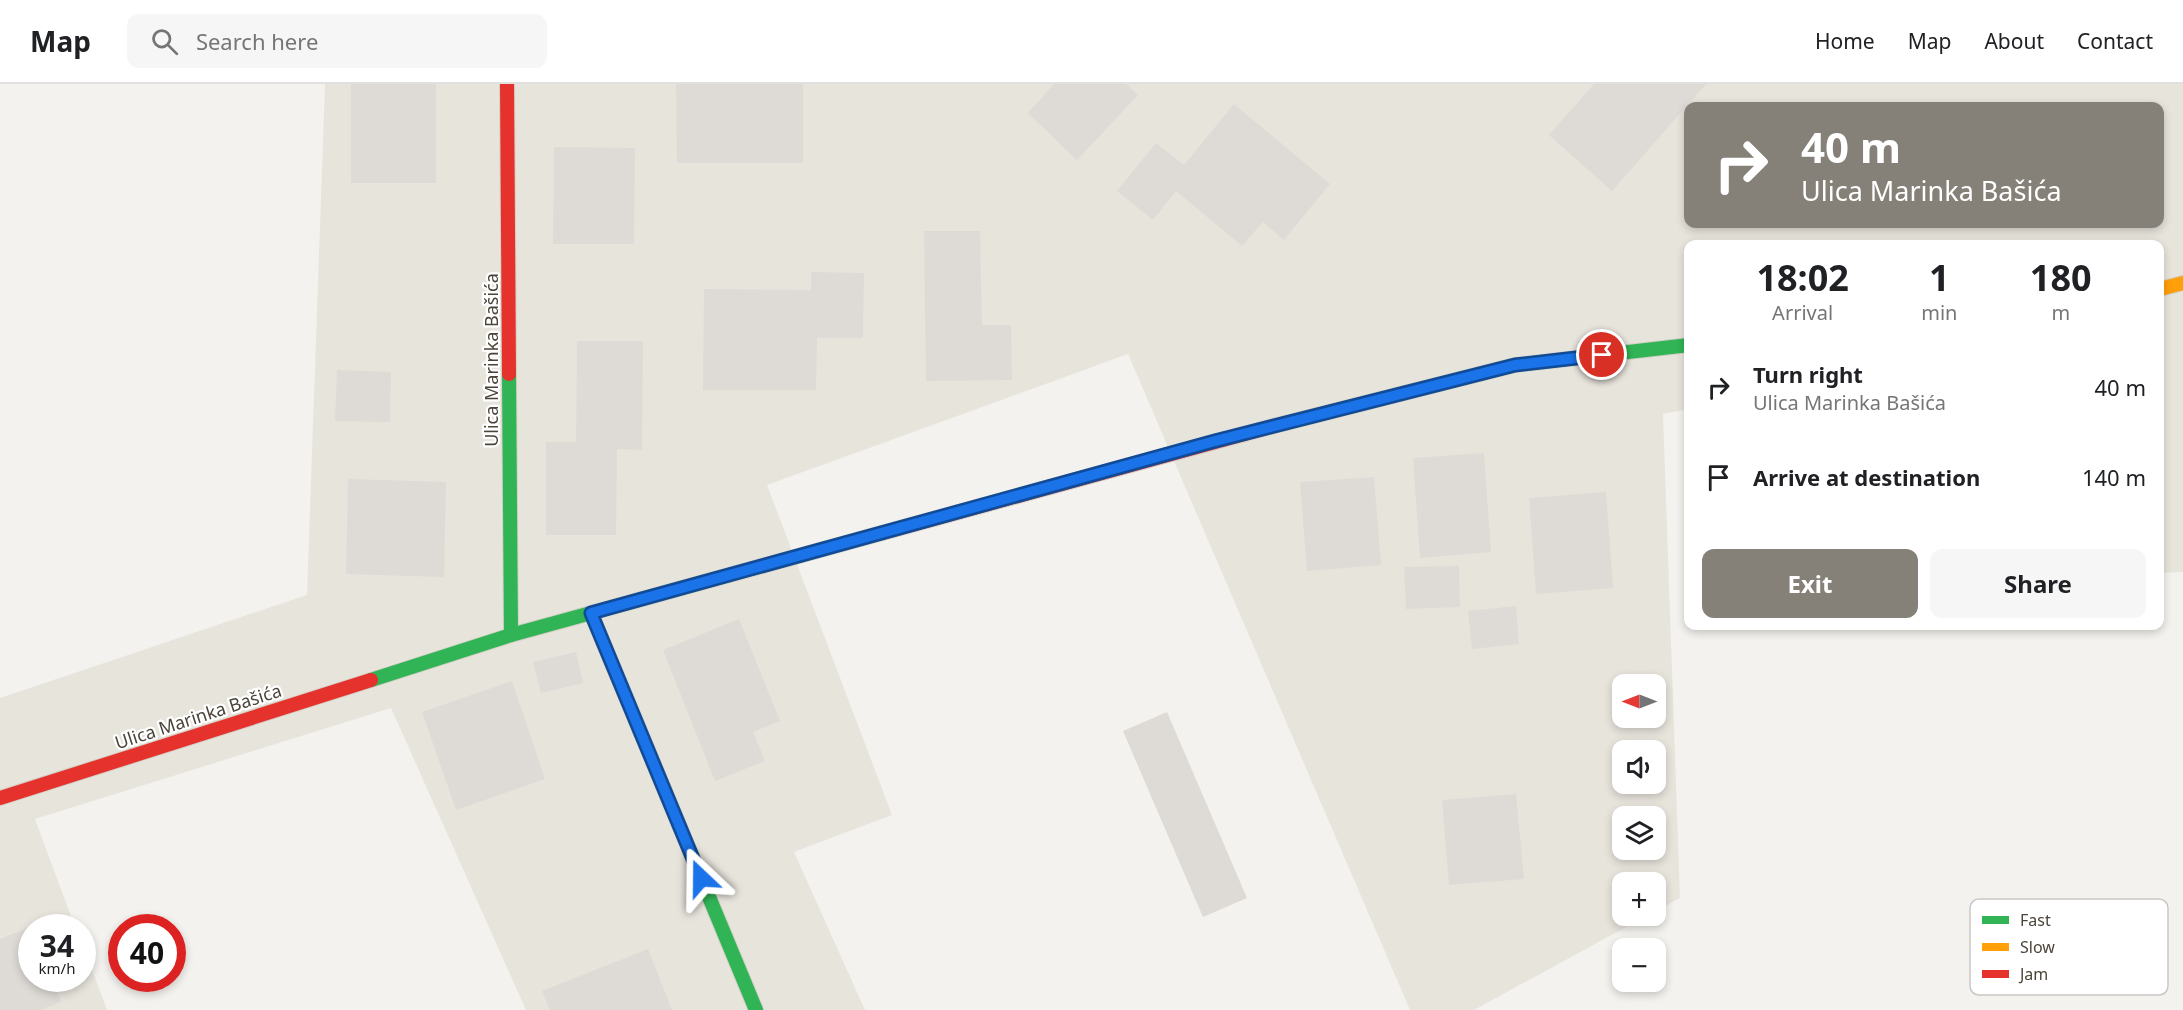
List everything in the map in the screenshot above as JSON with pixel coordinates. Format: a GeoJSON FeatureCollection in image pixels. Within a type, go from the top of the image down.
{"type":"FeatureCollection","features":[{"type":"Feature","properties":{"kind":"main road","name":"Ulica Marinka Bašića"},"geometry":{"type":"LineString","coordinates":[[507,84],[511,635]]}},
{"type":"Feature","properties":{"kind":"main road"},"geometry":{"type":"LineString","coordinates":[[2164,288],[2183,283]]}},
{"type":"Feature","properties":{"kind":"main road","name":"Ulica Marinka Bašića"},"geometry":{"type":"LineString","coordinates":[[0,798],[511,635],[1215,441],[1515,365],[1684,346]]}},
{"type":"Feature","properties":{"kind":"main road"},"geometry":{"type":"LineString","coordinates":[[591,613],[756,1010]]}},
{"type":"Feature","properties":{"kind":"shaded area"},"geometry":{"type":"Polygon","coordinates":[[[325,84],[2183,84],[2183,572],[2164,573],[2164,240],[1684,240],[1684,410],[1663,414],[1680,898],[1666,906],[1666,872],[1612,872],[1612,926],[1628,926],[1474,1010],[1410,1010],[1128,354],[767,485],[892,815],[794,852],[865,1010],[526,1010],[391,708],[35,819],[70,914],[18,914],[18,992],[96,992],[96,981],[107,1010],[0,1010],[0,698],[307,595],[325,84]]]}},
{"type":"Feature","properties":{"kind":"building"},"geometry":{"type":"Polygon","coordinates":[[[351,84],[436,84],[436,183],[351,183],[351,84]]]}},
{"type":"Feature","properties":{"kind":"building"},"geometry":{"type":"Polygon","coordinates":[[[676,84],[803,84],[803,163],[677,163],[676,84]]]}},
{"type":"Feature","properties":{"kind":"building"},"geometry":{"type":"Polygon","coordinates":[[[1054,84],[1126,84],[1138,95],[1077,160],[1028,113],[1054,84]]]}},
{"type":"Feature","properties":{"kind":"building"},"geometry":{"type":"Polygon","coordinates":[[[1594,84],[1706,84],[1690,102],[1684,102],[1684,109],[1612,191],[1549,135],[1594,84]]]}},
{"type":"Feature","properties":{"kind":"building"},"geometry":{"type":"Polygon","coordinates":[[[1234,104],[1330,184],[1284,240],[1263,222],[1242,246],[1176,191],[1153,220],[1117,191],[1156,143],[1184,165],[1234,104]]]}},
{"type":"Feature","properties":{"kind":"building"},"geometry":{"type":"Polygon","coordinates":[[[554,147],[635,148],[634,244],[553,244],[554,147]]]}},
{"type":"Feature","properties":{"kind":"building"},"geometry":{"type":"Polygon","coordinates":[[[924,231],[980,231],[982,325],[1011,325],[1012,380],[926,381],[924,231]]]}},
{"type":"Feature","properties":{"kind":"building"},"geometry":{"type":"Polygon","coordinates":[[[811,272],[864,273],[863,338],[817,338],[816,390],[703,390],[704,289],[811,290],[811,272]]]}},
{"type":"Feature","properties":{"kind":"building"},"geometry":{"type":"Polygon","coordinates":[[[577,341],[643,341],[642,450],[617,449],[616,535],[546,535],[546,442],[576,442],[577,341]]]}},
{"type":"Feature","properties":{"kind":"building"},"geometry":{"type":"Polygon","coordinates":[[[337,370],[391,372],[390,422],[335,421],[337,370]]]}},
{"type":"Feature","properties":{"kind":"building"},"geometry":{"type":"Polygon","coordinates":[[[1484,453],[1491,552],[1420,558],[1413,458],[1484,453]]]}},
{"type":"Feature","properties":{"kind":"building"},"geometry":{"type":"Polygon","coordinates":[[[1374,477],[1381,565],[1307,571],[1300,482],[1374,477]]]}},
{"type":"Feature","properties":{"kind":"building"},"geometry":{"type":"Polygon","coordinates":[[[348,479],[446,482],[444,577],[346,574],[348,479]]]}},
{"type":"Feature","properties":{"kind":"building"},"geometry":{"type":"Polygon","coordinates":[[[1606,492],[1613,588],[1536,594],[1529,498],[1606,492]]]}},
{"type":"Feature","properties":{"kind":"building"},"geometry":{"type":"Polygon","coordinates":[[[1459,566],[1460,607],[1406,609],[1404,567],[1459,566]]]}},
{"type":"Feature","properties":{"kind":"building"},"geometry":{"type":"Polygon","coordinates":[[[1516,606],[1519,644],[1472,649],[1468,611],[1516,606]]]}},
{"type":"Feature","properties":{"kind":"building"},"geometry":{"type":"Polygon","coordinates":[[[739,619],[780,721],[753,732],[765,761],[715,781],[663,650],[739,619]]]}},
{"type":"Feature","properties":{"kind":"building"},"geometry":{"type":"Polygon","coordinates":[[[576,652],[583,683],[541,693],[533,662],[576,652]]]}},
{"type":"Feature","properties":{"kind":"building"},"geometry":{"type":"Polygon","coordinates":[[[512,681],[545,779],[456,810],[422,712],[512,681]]]}},
{"type":"Feature","properties":{"kind":"building"},"geometry":{"type":"Polygon","coordinates":[[[1167,712],[1247,898],[1203,917],[1123,731],[1167,712]]]}},
{"type":"Feature","properties":{"kind":"building"},"geometry":{"type":"Polygon","coordinates":[[[1516,794],[1524,879],[1449,885],[1442,800],[1516,794]]]}},
{"type":"Feature","properties":{"kind":"building"},"geometry":{"type":"Polygon","coordinates":[[[18,932],[18,992],[57,992],[61,1002],[41,1010],[0,1010],[0,939],[18,932]]]}},
{"type":"Feature","properties":{"kind":"building"},"geometry":{"type":"Polygon","coordinates":[[[648,949],[672,1010],[550,1010],[542,991],[648,949]]]}},
{"type":"Feature","properties":{"kind":"traffic: fast"},"geometry":{"type":"LineString","coordinates":[[1270,427],[1515,365],[1684,346]]}},
{"type":"Feature","properties":{"kind":"traffic: fast"},"geometry":{"type":"LineString","coordinates":[[509,374],[511,635]]}},
{"type":"Feature","properties":{"kind":"traffic: fast"},"geometry":{"type":"LineString","coordinates":[[371,680],[511,635],[882,533]]}},
{"type":"Feature","properties":{"kind":"traffic: fast"},"geometry":{"type":"LineString","coordinates":[[591,613],[756,1010]]}},
{"type":"Feature","properties":{"kind":"traffic: slow"},"geometry":{"type":"LineString","coordinates":[[2164,288],[2183,283]]}},
{"type":"Feature","properties":{"kind":"traffic: jam"},"geometry":{"type":"LineString","coordinates":[[507,84],[509,374]]}},
{"type":"Feature","properties":{"kind":"traffic: jam"},"geometry":{"type":"LineString","coordinates":[[882,533],[1270,427]]}},
{"type":"Feature","properties":{"kind":"traffic: jam"},"geometry":{"type":"LineString","coordinates":[[0,798],[371,680]]}},
{"type":"Feature","properties":{"kind":"route"},"geometry":{"type":"LineString","coordinates":[[701,878],[591,613],[1215,441],[1515,365],[1602,355]]}}]}
